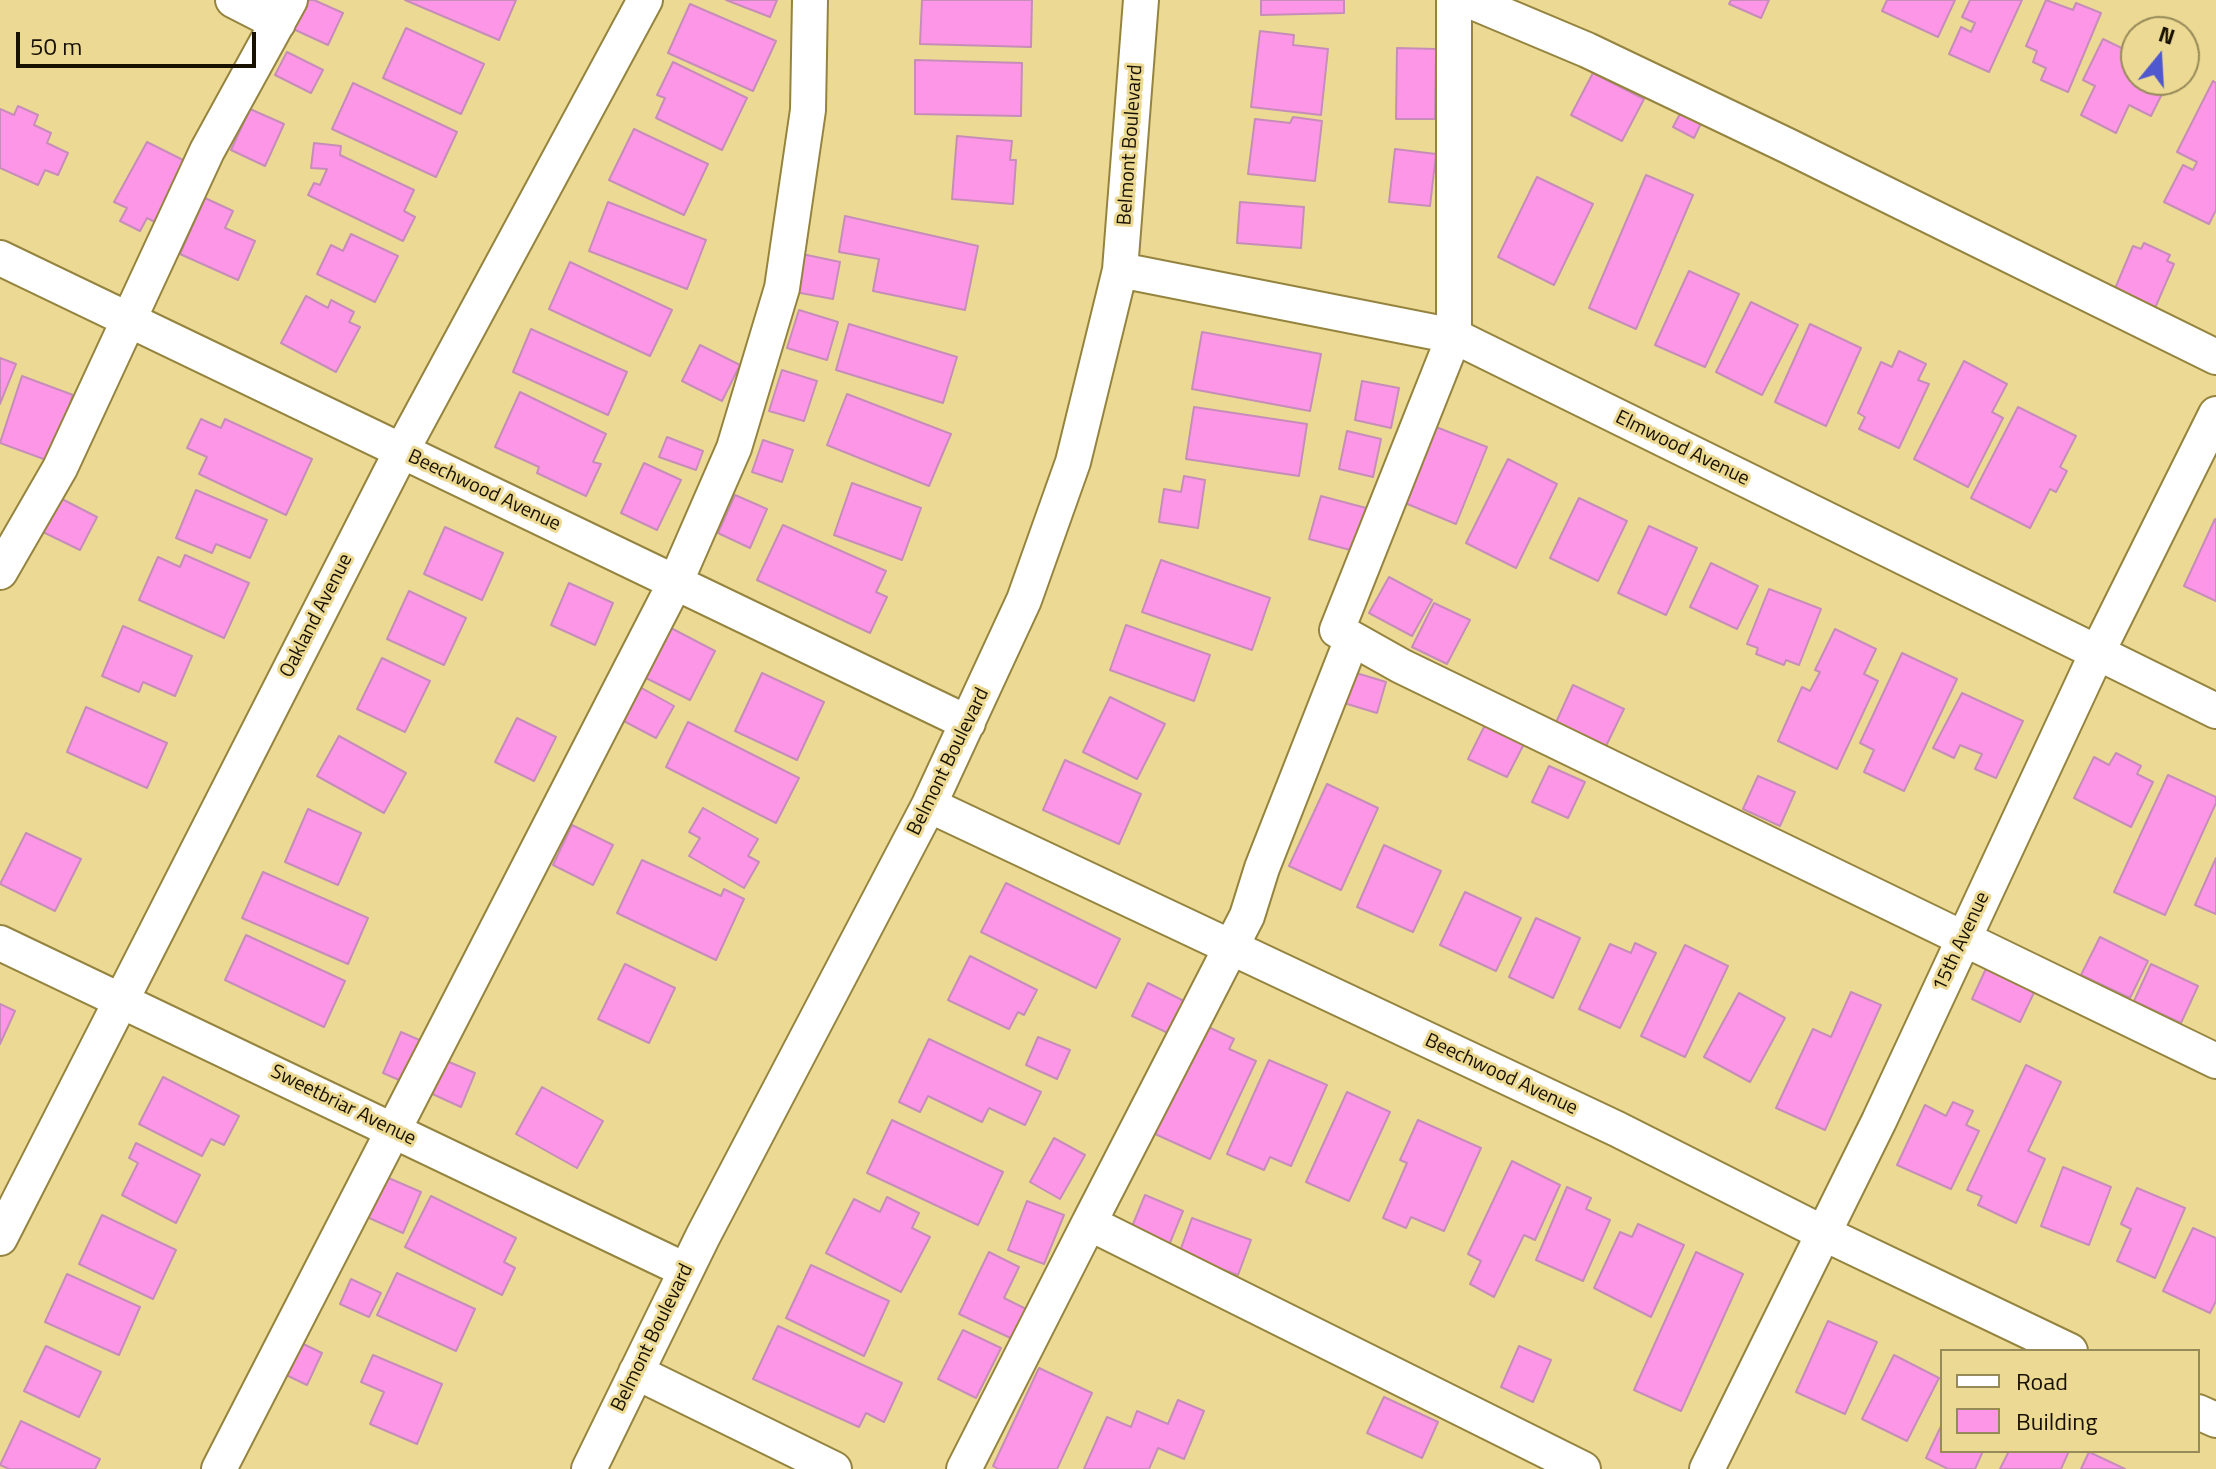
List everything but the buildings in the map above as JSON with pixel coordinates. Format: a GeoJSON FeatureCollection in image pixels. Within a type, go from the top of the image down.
{"type":"FeatureCollection","features":[{"type":"Feature","properties":{"kind":"street"},"geometry":{"type":"LineString","coordinates":[[0,572],[60,468],[132,320],[207,151],[284,12],[233,0]]}},
{"type":"Feature","properties":{"kind":"street","name":"Oakland Avenue"},"geometry":{"type":"LineString","coordinates":[[0,1238],[401,452],[645,0]]}},
{"type":"Feature","properties":{"kind":"street"},"geometry":{"type":"LineString","coordinates":[[219,1469],[676,581],[734,448],[782,288],[808,110],[810,0]]}},
{"type":"Feature","properties":{"kind":"street","name":"Belmont Boulevard"},"geometry":{"type":"LineString","coordinates":[[589,1469],[685,1270],[929,805],[1024,600],[1073,462],[1120,270],[1141,0]]}},
{"type":"Feature","properties":{"kind":"street"},"geometry":{"type":"LineString","coordinates":[[1454,0],[1454,336],[1337,630],[1401,666],[2216,1061]]}},
{"type":"Feature","properties":{"kind":"street"},"geometry":{"type":"LineString","coordinates":[[1468,0],[1587,50],[1759,132],[2216,357]]}},
{"type":"Feature","properties":{"kind":"street","name":"Beechwood Avenue"},"geometry":{"type":"LineString","coordinates":[[0,258],[968,723]]}},
{"type":"Feature","properties":{"kind":"street","name":"Elmwood Avenue"},"geometry":{"type":"LineString","coordinates":[[1120,270],[1454,336],[2096,655],[2216,711]]}},
{"type":"Feature","properties":{"kind":"street","name":"15th Avenue"},"geometry":{"type":"LineString","coordinates":[[1707,1469],[1964,939],[2096,655],[2216,414]]}},
{"type":"Feature","properties":{"kind":"street"},"geometry":{"type":"LineString","coordinates":[[964,1469],[1247,916],[1262,868],[1352,639]]}},
{"type":"Feature","properties":{"kind":"street","name":"Beechwood Avenue"},"geometry":{"type":"LineString","coordinates":[[929,805],[1617,1129],[1823,1233],[2066,1349]]}},
{"type":"Feature","properties":{"kind":"street","name":"Sweetbriar Avenue"},"geometry":{"type":"LineString","coordinates":[[0,943],[685,1270]]}},
{"type":"Feature","properties":{"kind":"street"},"geometry":{"type":"LineString","coordinates":[[1089,1223],[1583,1469]]}},
{"type":"Feature","properties":{"kind":"street"},"geometry":{"type":"LineString","coordinates":[[636,1372],[834,1469]]}}]}
